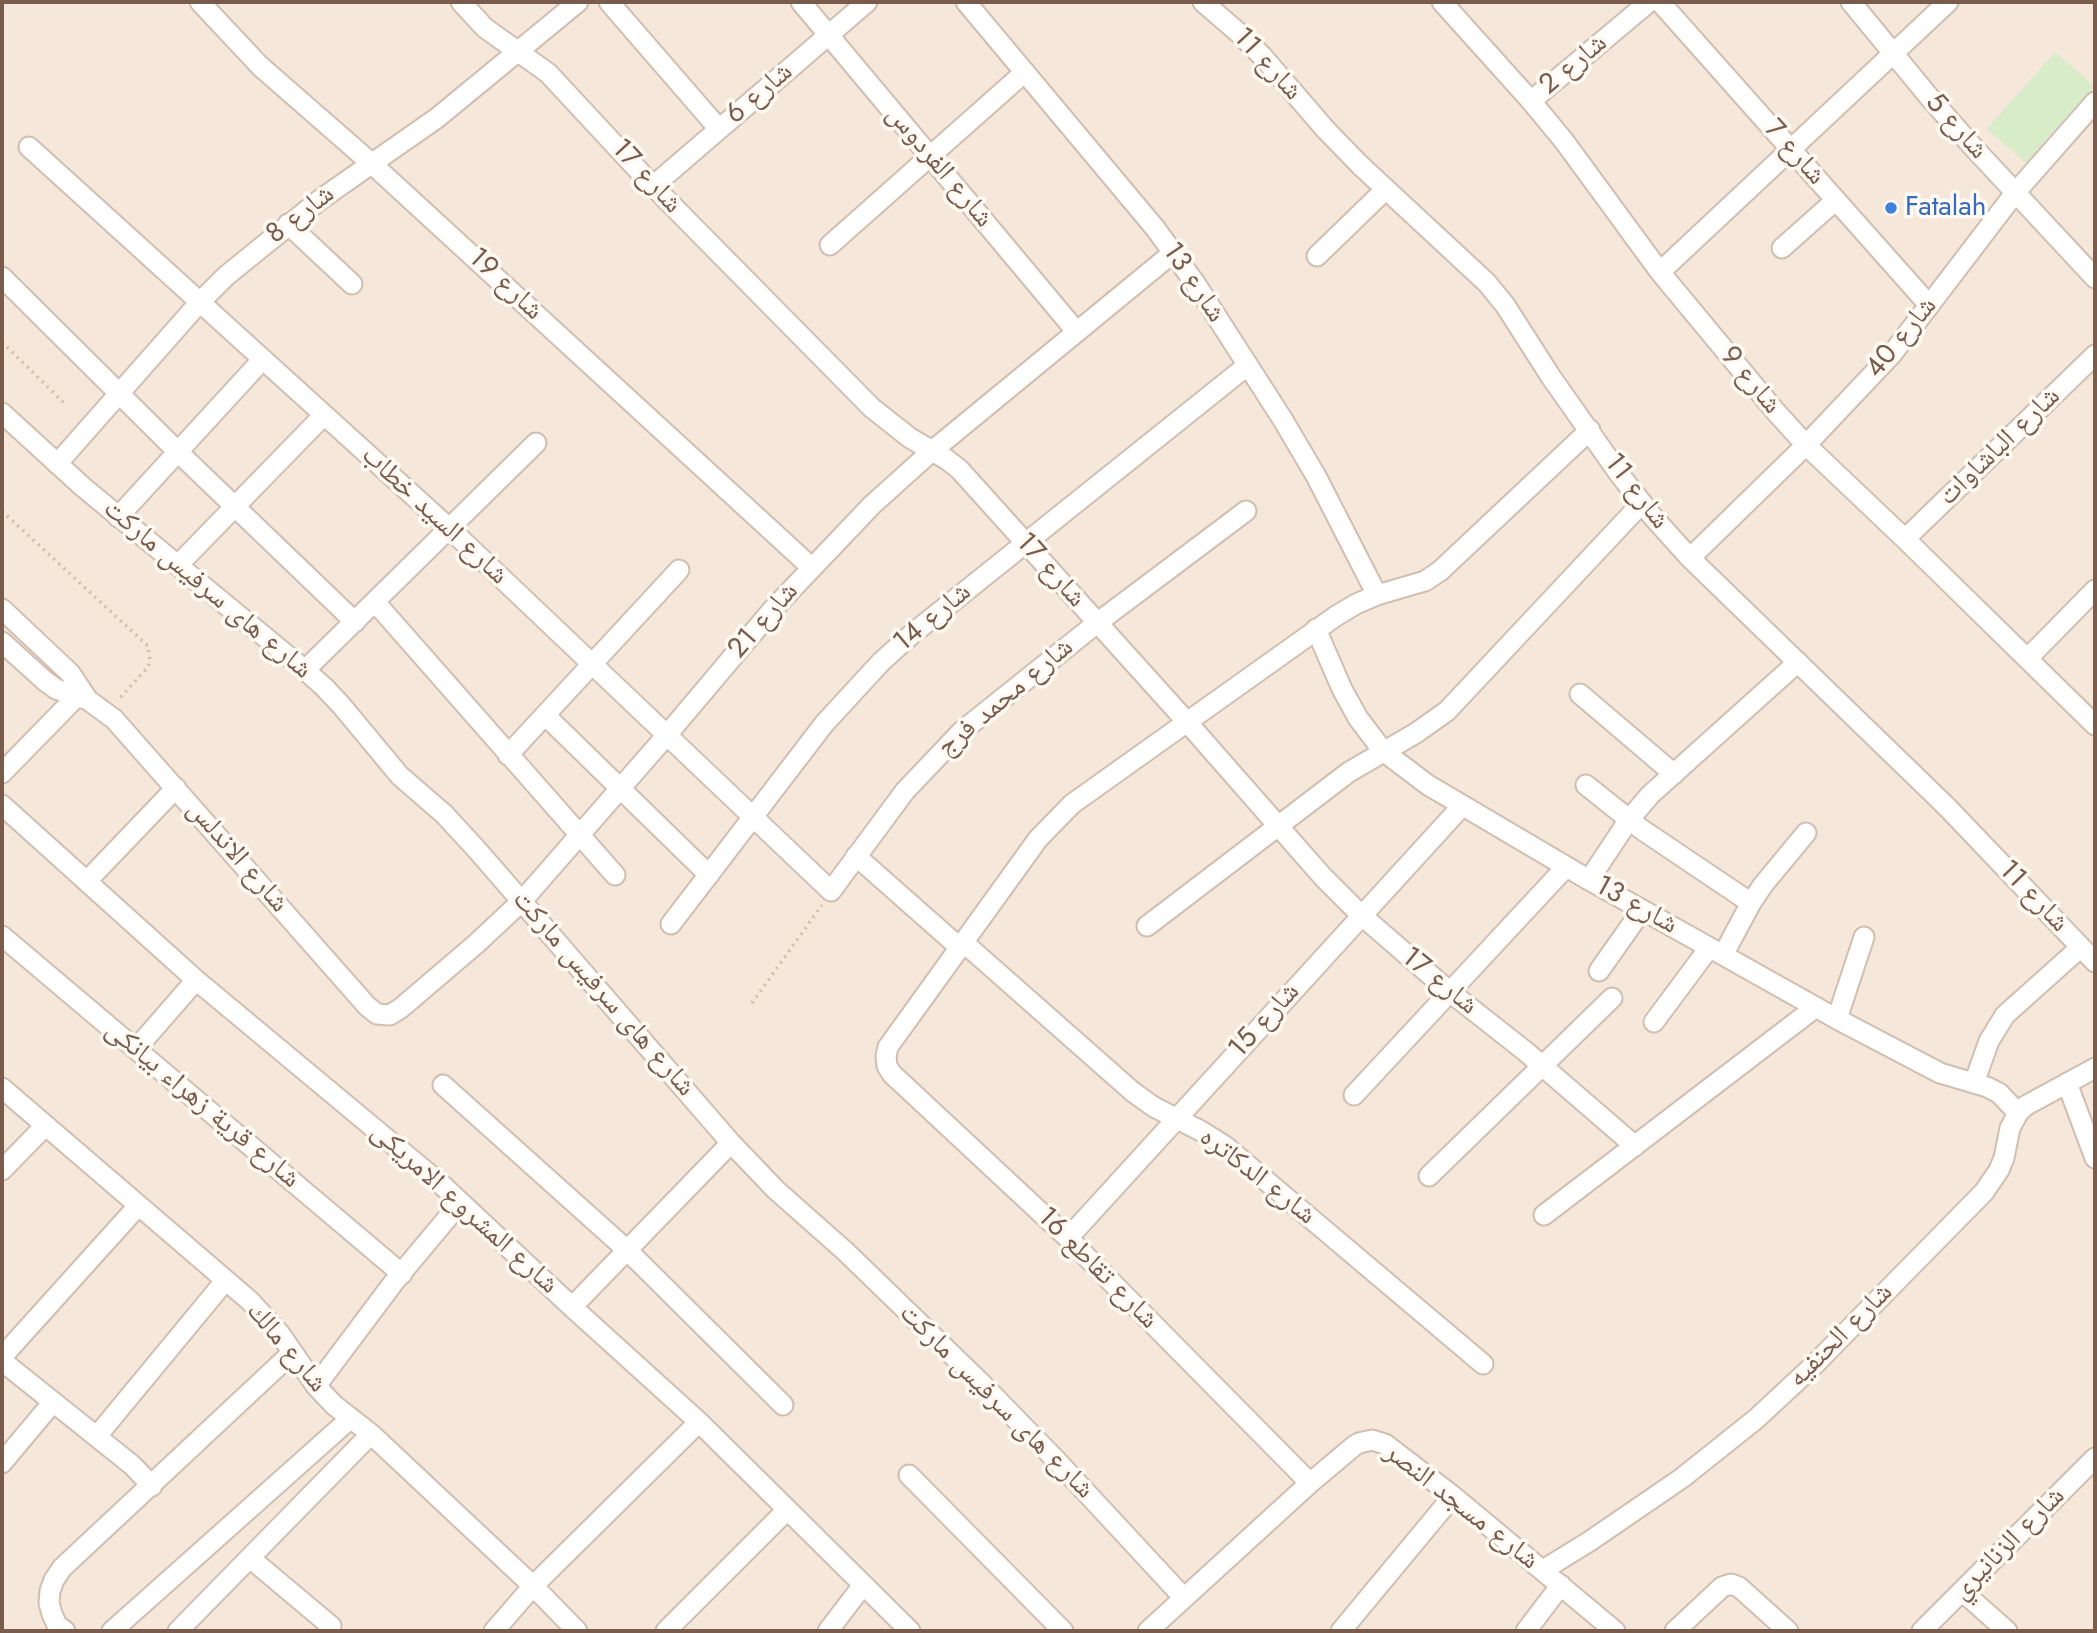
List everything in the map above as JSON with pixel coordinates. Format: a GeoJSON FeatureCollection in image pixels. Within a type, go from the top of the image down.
{"type":"FeatureCollection","features":[{"type":"Feature","properties":{"kind":"street","name":"شارع 19"},"geometry":{"type":"LineString","coordinates":[[200,2],[260,66],[371,163],[811,567]]}},
{"type":"Feature","properties":{"kind":"street","name":"شارع 17"},"geometry":{"type":"LineString","coordinates":[[461,2],[485,28],[548,73],[653,186],[872,408],[911,438],[959,469],[1323,877],[1361,915],[1635,1146]]}},
{"type":"Feature","properties":{"kind":"street","name":"شارع 8"},"geometry":{"type":"LineString","coordinates":[[57,464],[199,303],[251,253],[371,163],[437,118],[578,2]]}},
{"type":"Feature","properties":{"kind":"street"},"geometry":{"type":"LineString","coordinates":[[609,2],[719,129]]}},
{"type":"Feature","properties":{"kind":"street","name":"شارع الفردوس"},"geometry":{"type":"LineString","coordinates":[[801,2],[1076,331]]}},
{"type":"Feature","properties":{"kind":"street","name":"شارع 6"},"geometry":{"type":"LineString","coordinates":[[653,186],[867,2]]}},
{"type":"Feature","properties":{"kind":"street","name":"شارع 13"},"geometry":{"type":"LineString","coordinates":[[966,2],[1174,252],[1316,476],[1377,595]]}},
{"type":"Feature","properties":{"kind":"street","name":"شارع 11"},"geometry":{"type":"LineString","coordinates":[[1203,2],[1240,34],[1326,130],[1487,283],[1642,503],[1690,558],[1947,807],[2095,962]]}},
{"type":"Feature","properties":{"kind":"street","name":"شارع 9"},"geometry":{"type":"LineString","coordinates":[[1442,2],[1564,141],[1660,272],[1805,445],[2095,725]]}},
{"type":"Feature","properties":{"kind":"street","name":"شارع 2"},"geometry":{"type":"LineString","coordinates":[[1531,101],[1649,2]]}},
{"type":"Feature","properties":{"kind":"street","name":"شارع 7"},"geometry":{"type":"LineString","coordinates":[[1660,2],[1929,305]]}},
{"type":"Feature","properties":{"kind":"street","name":"شارع 5"},"geometry":{"type":"LineString","coordinates":[[1851,2],[1930,98],[2095,278]]}},
{"type":"Feature","properties":{"kind":"street"},"geometry":{"type":"LineString","coordinates":[[1660,272],[1948,2]]}},
{"type":"Feature","properties":{"kind":"street"},"geometry":{"type":"LineString","coordinates":[[830,245],[1025,72]]}},
{"type":"Feature","properties":{"kind":"street","name":"شارع 40"},"geometry":{"type":"LineString","coordinates":[[1690,558],[1805,445],[1892,354],[2015,193],[2095,102]]}},
{"type":"Feature","properties":{"kind":"street","name":"شارع السيد خطاب"},"geometry":{"type":"LineString","coordinates":[[29,147],[450,529],[831,891]]}},
{"type":"Feature","properties":{"kind":"street"},"geometry":{"type":"LineString","coordinates":[[1317,256],[1386,189]]}},
{"type":"Feature","properties":{"kind":"street"},"geometry":{"type":"LineString","coordinates":[[1782,248],[1836,200]]}},
{"type":"Feature","properties":{"kind":"street"},"geometry":{"type":"LineString","coordinates":[[288,224],[352,284]]}},
{"type":"Feature","properties":{"kind":"street","name":"شارع 21"},"geometry":{"type":"LineString","coordinates":[[383,1015],[390,1015],[401,1009],[522,901],[737,650],[811,567],[872,505],[932,450],[1174,252]]}},
{"type":"Feature","properties":{"kind":"street"},"geometry":{"type":"LineString","coordinates":[[2,276],[234,507],[355,622]]}},
{"type":"Feature","properties":{"kind":"street","name":"شارع الباشاوات"},"geometry":{"type":"LineString","coordinates":[[1905,539],[2095,355]]}},
{"type":"Feature","properties":{"kind":"street"},"geometry":{"type":"LineString","coordinates":[[118,517],[262,359]]}},
{"type":"Feature","properties":{"kind":"street","name":"شارع 14"},"geometry":{"type":"LineString","coordinates":[[671,924],[824,724],[881,662],[912,634],[1248,365]]}},
{"type":"Feature","properties":{"kind":"street","name":"شارع هاى سرفيس ماركت"},"geometry":{"type":"LineString","coordinates":[[2,413],[118,517],[305,670],[341,705],[400,776],[444,814],[522,901],[731,1143],[776,1190],[846,1252],[979,1381],[1058,1461],[1184,1598]]}},
{"type":"Feature","properties":{"kind":"street"},"geometry":{"type":"LineString","coordinates":[[178,565],[324,415]]}},
{"type":"Feature","properties":{"kind":"street"},"geometry":{"type":"LineString","coordinates":[[961,945],[1038,839],[1072,804],[1316,629],[1356,604],[1425,581],[1440,571],[1590,430]]}},
{"type":"Feature","properties":{"kind":"street"},"geometry":{"type":"LineString","coordinates":[[305,670],[536,443]]}},
{"type":"Feature","properties":{"kind":"street"},"geometry":{"type":"LineString","coordinates":[[1147,926],[1349,772],[1416,733],[1447,711],[1642,503]]}},
{"type":"Feature","properties":{"kind":"street","name":"شارع محمد فرج"},"geometry":{"type":"LineString","coordinates":[[831,891],[905,791],[952,741],[994,704],[1097,623],[1246,511]]}},
{"type":"Feature","properties":{"kind":"street"},"geometry":{"type":"LineString","coordinates":[[508,755],[679,570]]}},
{"type":"Feature","properties":{"kind":"street"},"geometry":{"type":"LineString","coordinates":[[2028,658],[2095,590]]}},
{"type":"Feature","properties":{"kind":"street"},"geometry":{"type":"LineString","coordinates":[[374,602],[615,875]]}},
{"type":"Feature","properties":{"kind":"street","name":"شارع الاندلس"},"geometry":{"type":"LineString","coordinates":[[2,609],[70,673],[82,696]]}},
{"type":"Feature","properties":{"kind":"street","name":"شارع 13"},"geometry":{"type":"LineString","coordinates":[[1316,629],[1357,718],[1383,751],[1427,785],[1566,867],[1837,1019],[1940,1073],[1999,1093],[2018,1113]]}},
{"type":"Feature","properties":{"kind":"street"},"geometry":{"type":"LineString","coordinates":[[9,649],[27,652],[33,643],[29,634]]}},
{"type":"Feature","properties":{"kind":"street","name":"شارع الاندلس"},"geometry":{"type":"LineString","coordinates":[[9,649],[44,681],[56,689],[82,696],[107,712],[129,733],[357,995],[372,1010],[383,1015]]}},
{"type":"Feature","properties":{"kind":"street"},"geometry":{"type":"LineString","coordinates":[[1589,880],[1639,807],[1798,662]]}},
{"type":"Feature","properties":{"kind":"street"},"geometry":{"type":"LineString","coordinates":[[1580,694],[1674,774]]}},
{"type":"Feature","properties":{"kind":"street"},"geometry":{"type":"LineString","coordinates":[[2,773],[82,696]]}},
{"type":"Feature","properties":{"kind":"street"},"geometry":{"type":"LineString","coordinates":[[545,715],[709,875]]}},
{"type":"Feature","properties":{"kind":"street"},"geometry":{"type":"LineString","coordinates":[[1586,785],[1628,821],[1751,903]]}},
{"type":"Feature","properties":{"kind":"street"},"geometry":{"type":"LineString","coordinates":[[87,881],[176,788]]}},
{"type":"Feature","properties":{"kind":"street","name":"شارع المشروع الامريكى"},"geometry":{"type":"LineString","coordinates":[[2,805],[196,980],[431,1175],[699,1422],[863,1585],[899,1627]]}},
{"type":"Feature","properties":{"kind":"street","name":"شارع 15"},"geometry":{"type":"LineString","coordinates":[[1068,1238],[1462,806]]}},
{"type":"Feature","properties":{"kind":"street"},"geometry":{"type":"LineString","coordinates":[[1654,1022],[1716,951],[1777,867],[1806,833]]}},
{"type":"Feature","properties":{"kind":"street","name":"شارع الدكاتره"},"geometry":{"type":"LineString","coordinates":[[856,856],[1133,1092],[1154,1107],[1201,1131],[1240,1158],[1483,1364]]}},
{"type":"Feature","properties":{"kind":"street"},"geometry":{"type":"LineString","coordinates":[[1354,1095],[1566,867]]}},
{"type":"Feature","properties":{"kind":"street"},"geometry":{"type":"LineString","coordinates":[[1599,971],[1642,909]]}},
{"type":"Feature","properties":{"kind":"street","name":"شارع قرية زهراء بيانكى"},"geometry":{"type":"LineString","coordinates":[[2,936],[402,1274]]}},
{"type":"Feature","properties":{"kind":"street"},"geometry":{"type":"LineString","coordinates":[[1837,1019],[1864,937]]}},
{"type":"Feature","properties":{"kind":"street","name":"شارع تقاطع 16"},"geometry":{"type":"LineString","coordinates":[[961,945],[888,1047],[887,1066],[892,1074],[1068,1238],[1310,1483]]}},
{"type":"Feature","properties":{"kind":"street"},"geometry":{"type":"LineString","coordinates":[[1973,1083],[1989,1041],[2005,1015],[2081,947]]}},
{"type":"Feature","properties":{"kind":"street"},"geometry":{"type":"LineString","coordinates":[[136,1049],[196,980]]}},
{"type":"Feature","properties":{"kind":"street"},"geometry":{"type":"LineString","coordinates":[[1429,1176],[1612,999]]}},
{"type":"Feature","properties":{"kind":"street"},"geometry":{"type":"LineString","coordinates":[[1544,1215],[1816,1007]]}},
{"type":"Feature","properties":{"kind":"street"},"geometry":{"type":"LineString","coordinates":[[2018,1113],[2025,1106],[2095,1068]]}},
{"type":"Feature","properties":{"kind":"street"},"geometry":{"type":"LineString","coordinates":[[2067,1083],[2095,1158]]}},
{"type":"Feature","properties":{"kind":"street"},"geometry":{"type":"LineString","coordinates":[[443,1085],[627,1250],[783,1405]]}},
{"type":"Feature","properties":{"kind":"street","name":"شارع مالك"},"geometry":{"type":"LineString","coordinates":[[2,1088],[250,1301],[280,1334],[316,1386],[533,1586],[577,1631]]}},
{"type":"Feature","properties":{"kind":"street","name":"شارع الحنفيه"},"geometry":{"type":"LineString","coordinates":[[1543,1570],[1682,1478],[1727,1444],[1813,1366],[1992,1182],[2004,1158],[2010,1128],[2018,1113]]}},
{"type":"Feature","properties":{"kind":"street"},"geometry":{"type":"LineString","coordinates":[[2,1170],[45,1126]]}},
{"type":"Feature","properties":{"kind":"street"},"geometry":{"type":"LineString","coordinates":[[572,1307],[731,1143]]}},
{"type":"Feature","properties":{"kind":"street"},"geometry":{"type":"LineString","coordinates":[[316,1386],[460,1203]]}},
{"type":"Feature","properties":{"kind":"street"},"geometry":{"type":"LineString","coordinates":[[138,1206],[2,1359],[132,1465],[152,1486]]}},
{"type":"Feature","properties":{"kind":"street"},"geometry":{"type":"LineString","coordinates":[[97,1437],[225,1281]]}},
{"type":"Feature","properties":{"kind":"street"},"geometry":{"type":"LineString","coordinates":[[65,1631],[57,1625],[49,1603],[54,1580],[62,1568],[292,1353]]}},
{"type":"Feature","properties":{"kind":"street"},"geometry":{"type":"LineString","coordinates":[[2,1463],[53,1402]]}},
{"type":"Feature","properties":{"kind":"street"},"geometry":{"type":"LineString","coordinates":[[112,1631],[351,1418]]}},
{"type":"Feature","properties":{"kind":"street"},"geometry":{"type":"LineString","coordinates":[[494,1631],[533,1586],[699,1422]]}},
{"type":"Feature","properties":{"kind":"street"},"geometry":{"type":"LineString","coordinates":[[178,1631],[371,1434]]}},
{"type":"Feature","properties":{"kind":"street","name":"شارع مسجد النصر"},"geometry":{"type":"LineString","coordinates":[[1148,1631],[1310,1483],[1354,1446],[1372,1440],[1384,1444],[1452,1496],[1615,1631]]}},
{"type":"Feature","properties":{"kind":"street","name":"شارع الزنانيري"},"geometry":{"type":"LineString","coordinates":[[1922,1631],[2095,1458]]}},
{"type":"Feature","properties":{"kind":"street"},"geometry":{"type":"LineString","coordinates":[[909,1475],[1063,1631]]}},
{"type":"Feature","properties":{"kind":"street"},"geometry":{"type":"LineString","coordinates":[[1341,1631],[1452,1496]]}},
{"type":"Feature","properties":{"kind":"street"},"geometry":{"type":"LineString","coordinates":[[666,1631],[787,1510]]}},
{"type":"Feature","properties":{"kind":"street"},"geometry":{"type":"LineString","coordinates":[[250,1558],[331,1626]]}},
{"type":"Feature","properties":{"kind":"street"},"geometry":{"type":"LineString","coordinates":[[1686,1628],[1722,1587],[1731,1584],[1739,1587],[1788,1631]]}},
{"type":"Feature","properties":{"kind":"street"},"geometry":{"type":"LineString","coordinates":[[828,1631],[863,1585]]}},
{"type":"Feature","properties":{"kind":"street"},"geometry":{"type":"LineString","coordinates":[[1526,1631],[1561,1585]]}},
{"type":"Feature","properties":{"kind":"street"},"geometry":{"type":"LineString","coordinates":[[1962,1591],[2007,1631]]}},
{"type":"Feature","properties":{"kind":"path"},"geometry":{"type":"LineString","coordinates":[[2,342],[65,404]]}},
{"type":"Feature","properties":{"kind":"path"},"geometry":{"type":"LineString","coordinates":[[2,511],[148,646],[148,667],[107,712]]}},
{"type":"Feature","properties":{"kind":"path"},"geometry":{"type":"LineString","coordinates":[[752,1003],[831,891]]}},
{"type":"Feature","properties":{"kind":"shaded area"},"geometry":{"type":"Polygon","coordinates":[[[2,2],[2095,2],[2095,1631],[2,1631],[2,2]]]}},
{"type":"Feature","properties":{"kind":"green space"},"geometry":{"type":"Polygon","coordinates":[[[2055,52],[2094,86],[2026,163],[1987,129],[2055,52]]]}},
{"type":"Feature","properties":{"kind":"place","name":"Fatalah"},"geometry":{"type":"Point","coordinates":[1891,208]}}]}
